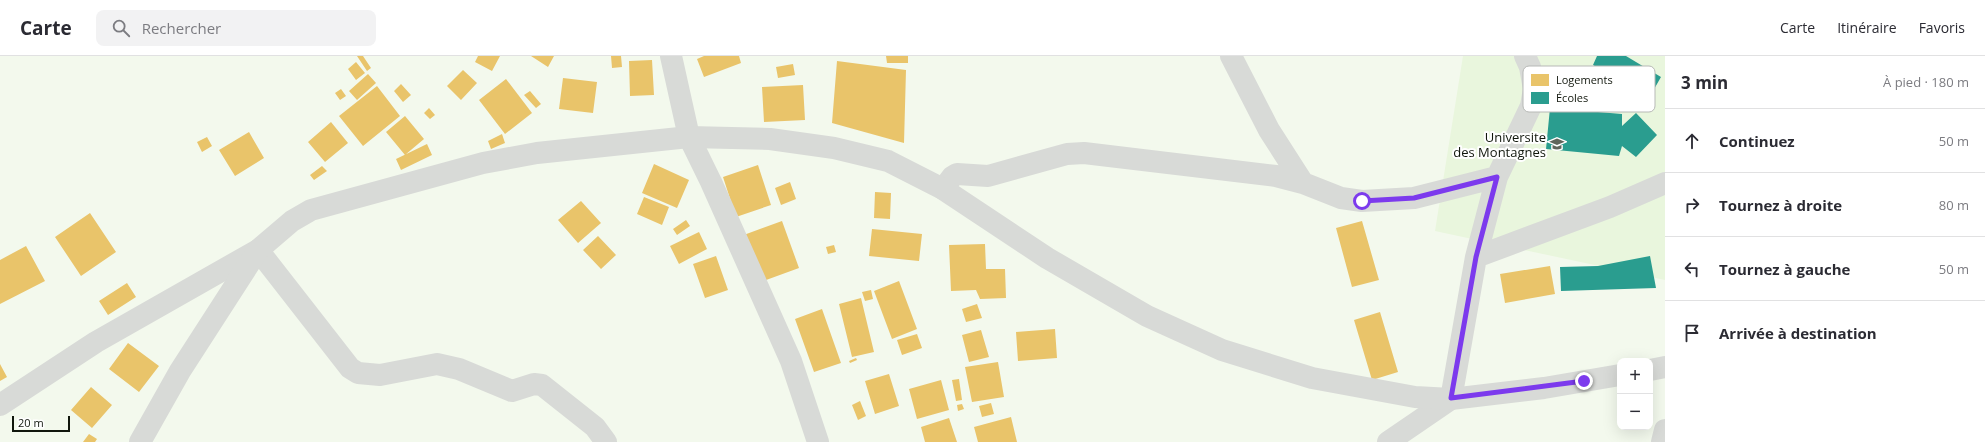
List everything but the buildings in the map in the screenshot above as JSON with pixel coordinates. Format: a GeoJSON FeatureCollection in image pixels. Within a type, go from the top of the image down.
{"type":"FeatureCollection","features":[{"type":"Feature","properties":{"kind":"street"},"geometry":{"type":"LineString","coordinates":[[671,56],[689,137],[711,182],[791,361],[818,442]]}},
{"type":"Feature","properties":{"kind":"street"},"geometry":{"type":"LineString","coordinates":[[1231,56],[1269,130],[1303,182]]}},
{"type":"Feature","properties":{"kind":"street"},"geometry":{"type":"LineString","coordinates":[[1525,56],[1530,66]]}},
{"type":"Feature","properties":{"kind":"street"},"geometry":{"type":"LineString","coordinates":[[1388,442],[1409,429],[1451,398],[1476,257],[1497,177],[1528,112]]}},
{"type":"Feature","properties":{"kind":"street"},"geometry":{"type":"LineString","coordinates":[[0,404],[96,342],[258,250],[286,225],[311,210],[370,192],[484,163],[537,153],[689,137],[770,139],[834,148],[888,161],[943,189],[1047,258],[1147,316],[1222,350],[1312,378],[1415,397],[1451,398],[1544,388],[1617,376]]}},
{"type":"Feature","properties":{"kind":"street"},"geometry":{"type":"LineString","coordinates":[[943,189],[952,177],[957,174],[988,176],[1068,154],[1084,153],[1276,176],[1303,182],[1341,198],[1362,201],[1414,198],[1497,177]]}},
{"type":"Feature","properties":{"kind":"street"},"geometry":{"type":"LineString","coordinates":[[1476,257],[1610,207],[1665,183]]}},
{"type":"Feature","properties":{"kind":"street"},"geometry":{"type":"LineString","coordinates":[[140,442],[180,371],[258,250]]}},
{"type":"Feature","properties":{"kind":"street"},"geometry":{"type":"LineString","coordinates":[[258,250],[350,368],[358,373],[380,375],[437,364],[459,369],[512,391],[534,384],[542,385],[594,427],[606,442]]}},
{"type":"Feature","properties":{"kind":"street"},"geometry":{"type":"LineString","coordinates":[[1653,369],[1665,367]]}},
{"type":"Feature","properties":{"kind":"street"},"geometry":{"type":"LineString","coordinates":[[1662,442],[1665,430]]}},
{"type":"Feature","properties":{"kind":"shaded area","name":"Universite des Montagnes"},"geometry":{"type":"Polygon","coordinates":[[[1463,56],[1665,56],[1665,280],[1435,231],[1463,56]]]}},
{"type":"Feature","properties":{"kind":"place","name":"Universite des Montagnes"},"geometry":{"type":"Point","coordinates":[1557,144]}},
{"type":"Feature","properties":{"kind":"route"},"geometry":{"type":"LineString","coordinates":[[1362,201],[1414,198],[1456,189],[1497,177],[1476,257],[1451,398],[1544,388],[1584,381]]}}]}
